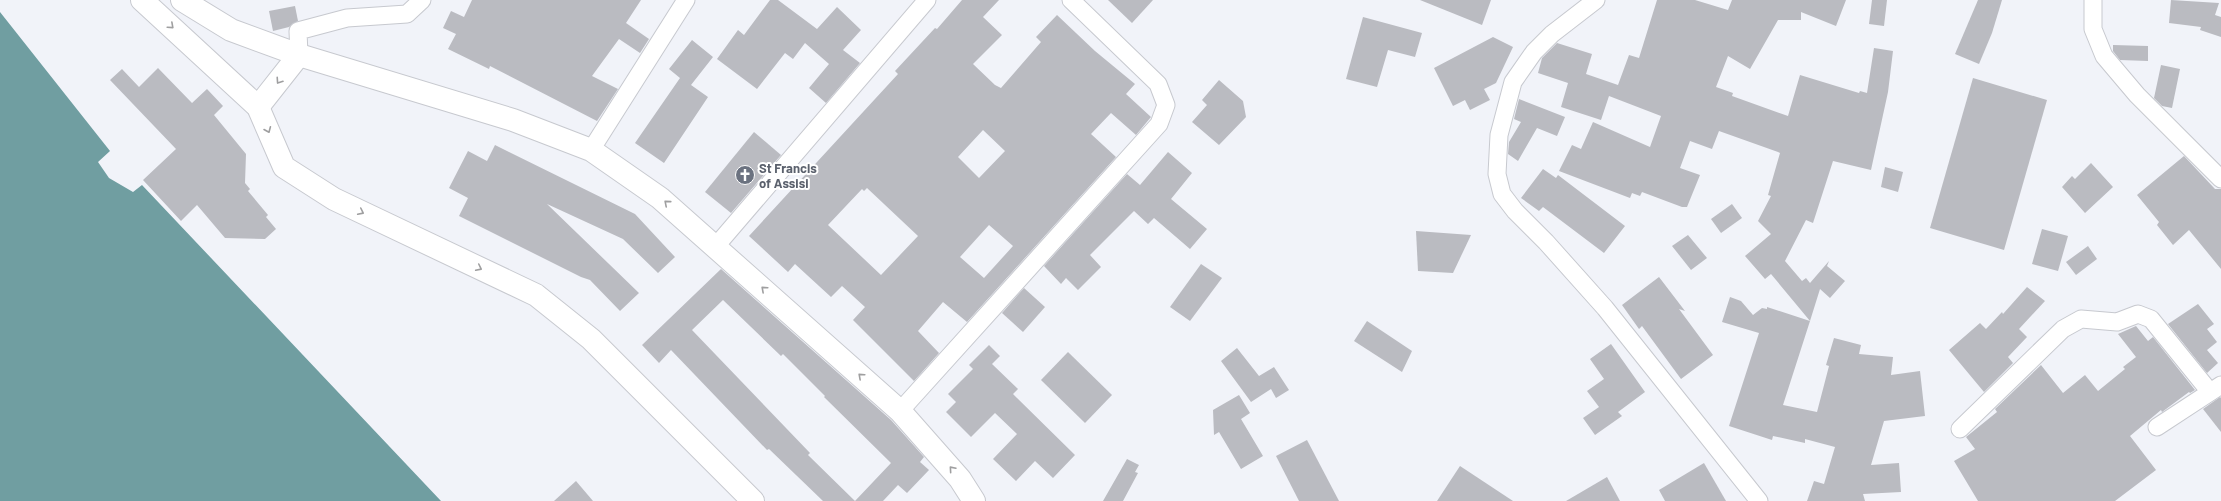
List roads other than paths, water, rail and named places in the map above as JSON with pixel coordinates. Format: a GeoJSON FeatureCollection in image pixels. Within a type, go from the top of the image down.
{"type":"FeatureCollection","features":[{"type":"Feature","properties":{"kind":"main road"},"geometry":{"type":"LineString","coordinates":[[142,0],[258,107],[284,167],[334,199],[536,295],[591,339],[754,501]]}},
{"type":"Feature","properties":{"kind":"main road"},"geometry":{"type":"LineString","coordinates":[[182,0],[231,30],[299,55],[513,120],[591,150],[660,198],[900,410],[960,479],[974,501]]}},
{"type":"Feature","properties":{"kind":"main road"},"geometry":{"type":"LineString","coordinates":[[258,107],[299,55]]}},
{"type":"Feature","properties":{"kind":"street"},"geometry":{"type":"LineString","coordinates":[[299,55],[298,31],[347,18],[407,14],[422,0]]}},
{"type":"Feature","properties":{"kind":"street"},"geometry":{"type":"LineString","coordinates":[[591,150],[686,0]]}},
{"type":"Feature","properties":{"kind":"street"},"geometry":{"type":"LineString","coordinates":[[716,246],[927,0]]}},
{"type":"Feature","properties":{"kind":"street"},"geometry":{"type":"LineString","coordinates":[[900,410],[1160,124],[1166,105],[1158,84],[1070,0]]}},
{"type":"Feature","properties":{"kind":"street"},"geometry":{"type":"LineString","coordinates":[[1596,0],[1552,34],[1534,52],[1513,82],[1499,135],[1497,174],[1502,194],[1515,212],[1546,242],[1605,308],[1759,501]]}},
{"type":"Feature","properties":{"kind":"street"},"geometry":{"type":"LineString","coordinates":[[2093,0],[2093,29],[2104,56],[2137,95],[2221,179]]}},
{"type":"Feature","properties":{"kind":"street"},"geometry":{"type":"LineString","coordinates":[[1960,429],[2064,329],[2081,319],[2118,322],[2138,314],[2151,319],[2216,388],[2157,427]]}},
{"type":"Feature","properties":{"kind":"water"},"geometry":{"type":"Polygon","coordinates":[[[0,12],[110,151],[98,162],[109,178],[133,192],[142,185],[441,501],[0,501],[0,12]]]}},
{"type":"Feature","properties":{"kind":"place","name":"St Francis of Assisi"},"geometry":{"type":"Point","coordinates":[745,175]}}]}
